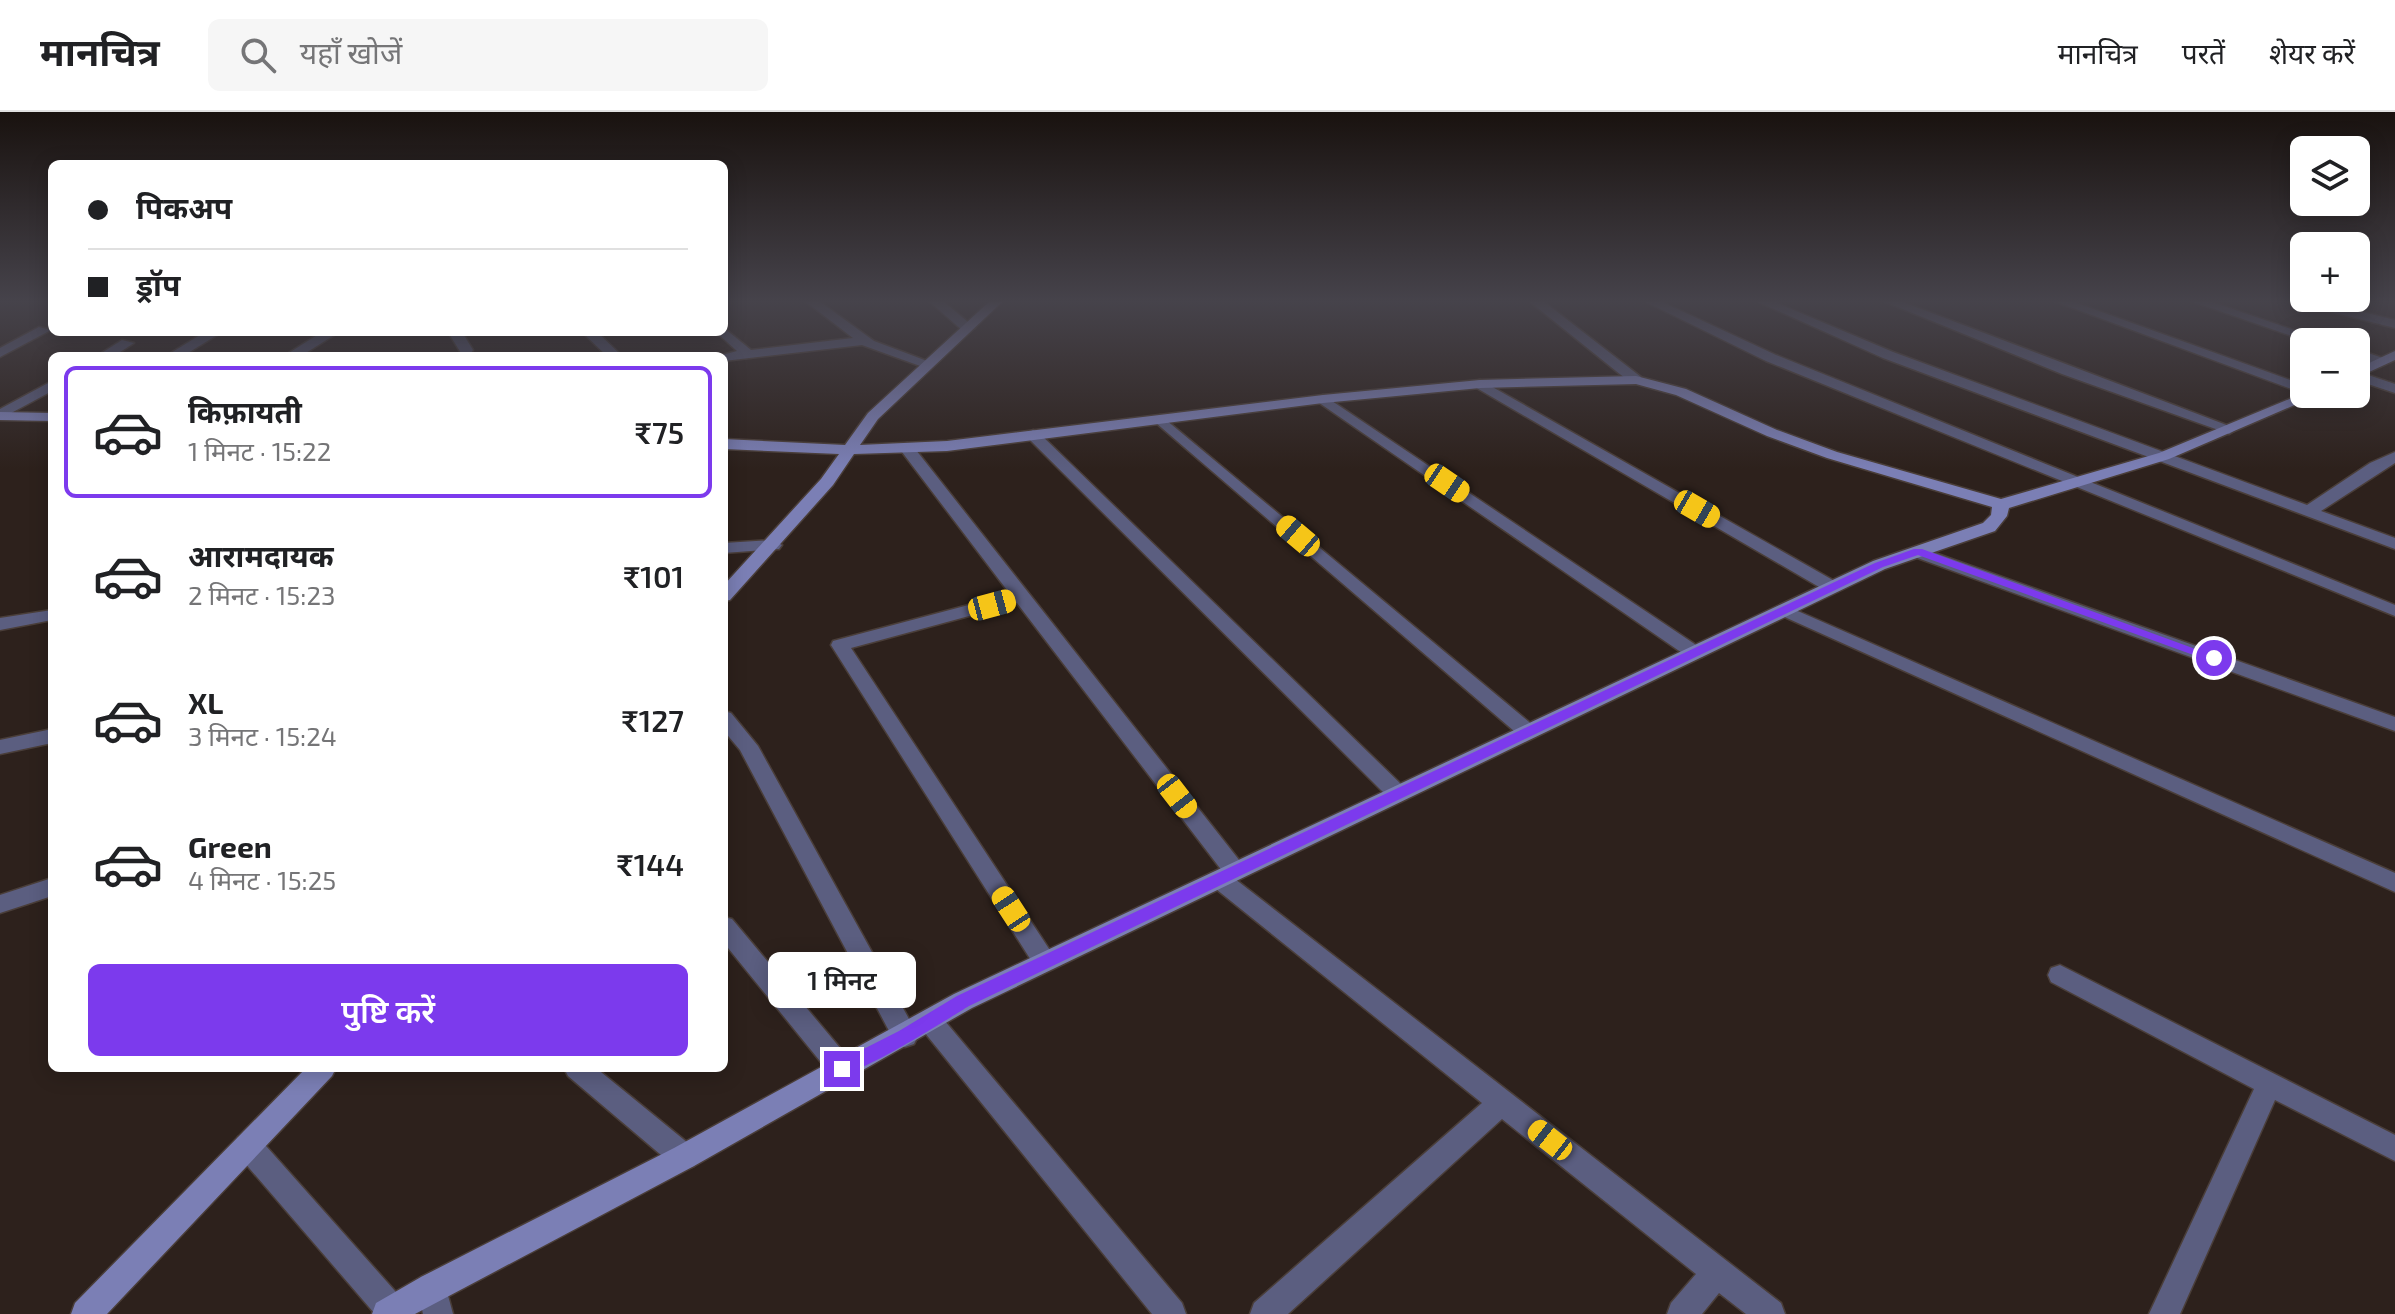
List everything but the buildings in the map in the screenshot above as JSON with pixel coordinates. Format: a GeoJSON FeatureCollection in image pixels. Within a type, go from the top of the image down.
{"type":"FeatureCollection","features":[{"type":"Feature","properties":{"kind":"street"},"geometry":{"type":"LineString","coordinates":[[908,357],[928,364]]}},
{"type":"Feature","properties":{"kind":"street"},"geometry":{"type":"LineString","coordinates":[[728,592],[773,545],[850,450],[873,416],[936,357]]}},
{"type":"Feature","properties":{"kind":"street"},"geometry":{"type":"LineString","coordinates":[[1607,357],[1636,380]]}},
{"type":"Feature","properties":{"kind":"street"},"geometry":{"type":"LineString","coordinates":[[1769,357],[2395,611]]}},
{"type":"Feature","properties":{"kind":"street"},"geometry":{"type":"LineString","coordinates":[[1894,357],[2395,544]]}},
{"type":"Feature","properties":{"kind":"street"},"geometry":{"type":"LineString","coordinates":[[2032,357],[2229,429]]}},
{"type":"Feature","properties":{"kind":"street"},"geometry":{"type":"LineString","coordinates":[[2214,357],[2290,385]]}},
{"type":"Feature","properties":{"kind":"street"},"geometry":{"type":"LineString","coordinates":[[2370,368],[2388,358]]}},
{"type":"Feature","properties":{"kind":"street"},"geometry":{"type":"LineString","coordinates":[[728,444],[850,450],[907,448],[1323,399],[1480,384],[1636,380],[1681,392],[1772,433],[1832,455],[2001,504],[2024,500],[2164,456],[2290,404]]}},
{"type":"Feature","properties":{"kind":"street"},"geometry":{"type":"LineString","coordinates":[[2370,380],[2395,389]]}},
{"type":"Feature","properties":{"kind":"street"},"geometry":{"type":"LineString","coordinates":[[1480,384],[1832,587]]}},
{"type":"Feature","properties":{"kind":"street"},"geometry":{"type":"LineString","coordinates":[[0,415],[48,387]]}},
{"type":"Feature","properties":{"kind":"street"},"geometry":{"type":"LineString","coordinates":[[1323,399],[1695,653]]}},
{"type":"Feature","properties":{"kind":"street"},"geometry":{"type":"LineString","coordinates":[[0,415],[48,417]]}},
{"type":"Feature","properties":{"kind":"street"},"geometry":{"type":"LineString","coordinates":[[1160,419],[1528,732]]}},
{"type":"Feature","properties":{"kind":"street"},"geometry":{"type":"LineString","coordinates":[[1033,435],[1398,794]]}},
{"type":"Feature","properties":{"kind":"street"},"geometry":{"type":"LineString","coordinates":[[907,448],[1022,596],[1227,875],[1502,1102],[1770,1314]]}},
{"type":"Feature","properties":{"kind":"street"},"geometry":{"type":"LineString","coordinates":[[2308,512],[2376,466],[2395,457]]}},
{"type":"Feature","properties":{"kind":"street"},"geometry":{"type":"LineString","coordinates":[[248,1146],[390,1312],[435,1300],[963,1001],[1879,565],[1989,527],[1999,516],[2001,504]]}},
{"type":"Feature","properties":{"kind":"street"},"geometry":{"type":"LineString","coordinates":[[728,548],[773,545]]}},
{"type":"Feature","properties":{"kind":"street"},"geometry":{"type":"LineString","coordinates":[[1918,552],[2395,724]]}},
{"type":"Feature","properties":{"kind":"street"},"geometry":{"type":"LineString","coordinates":[[1022,596],[840,645],[1045,961]]}},
{"type":"Feature","properties":{"kind":"street"},"geometry":{"type":"LineString","coordinates":[[1784,610],[2395,883]]}},
{"type":"Feature","properties":{"kind":"street"},"geometry":{"type":"LineString","coordinates":[[0,624],[48,616]]}},
{"type":"Feature","properties":{"kind":"street"},"geometry":{"type":"LineString","coordinates":[[728,723],[748,746],[905,1036]]}},
{"type":"Feature","properties":{"kind":"street"},"geometry":{"type":"LineString","coordinates":[[0,747],[48,737]]}},
{"type":"Feature","properties":{"kind":"street"},"geometry":{"type":"LineString","coordinates":[[0,904],[48,888]]}},
{"type":"Feature","properties":{"kind":"street"},"geometry":{"type":"LineString","coordinates":[[728,931],[842,1069]]}},
{"type":"Feature","properties":{"kind":"street"},"geometry":{"type":"LineString","coordinates":[[2060,975],[2395,1149]]}},
{"type":"Feature","properties":{"kind":"street"},"geometry":{"type":"LineString","coordinates":[[930,1021],[1171,1314]]}},
{"type":"Feature","properties":{"kind":"street"},"geometry":{"type":"LineString","coordinates":[[86,1314],[319,1072]]}},
{"type":"Feature","properties":{"kind":"street"},"geometry":{"type":"LineString","coordinates":[[582,1072],[684,1157]]}},
{"type":"Feature","properties":{"kind":"street"},"geometry":{"type":"LineString","coordinates":[[2164,1314],[2269,1084]]}},
{"type":"Feature","properties":{"kind":"street"},"geometry":{"type":"LineString","coordinates":[[1265,1314],[1502,1102]]}},
{"type":"Feature","properties":{"kind":"street"},"geometry":{"type":"LineString","coordinates":[[1682,1314],[1717,1272]]}},
{"type":"Feature","properties":{"kind":"route"},"geometry":{"type":"LineString","coordinates":[[842,1069],[963,1001],[1879,565],[1918,552],[2214,658]]}}]}
